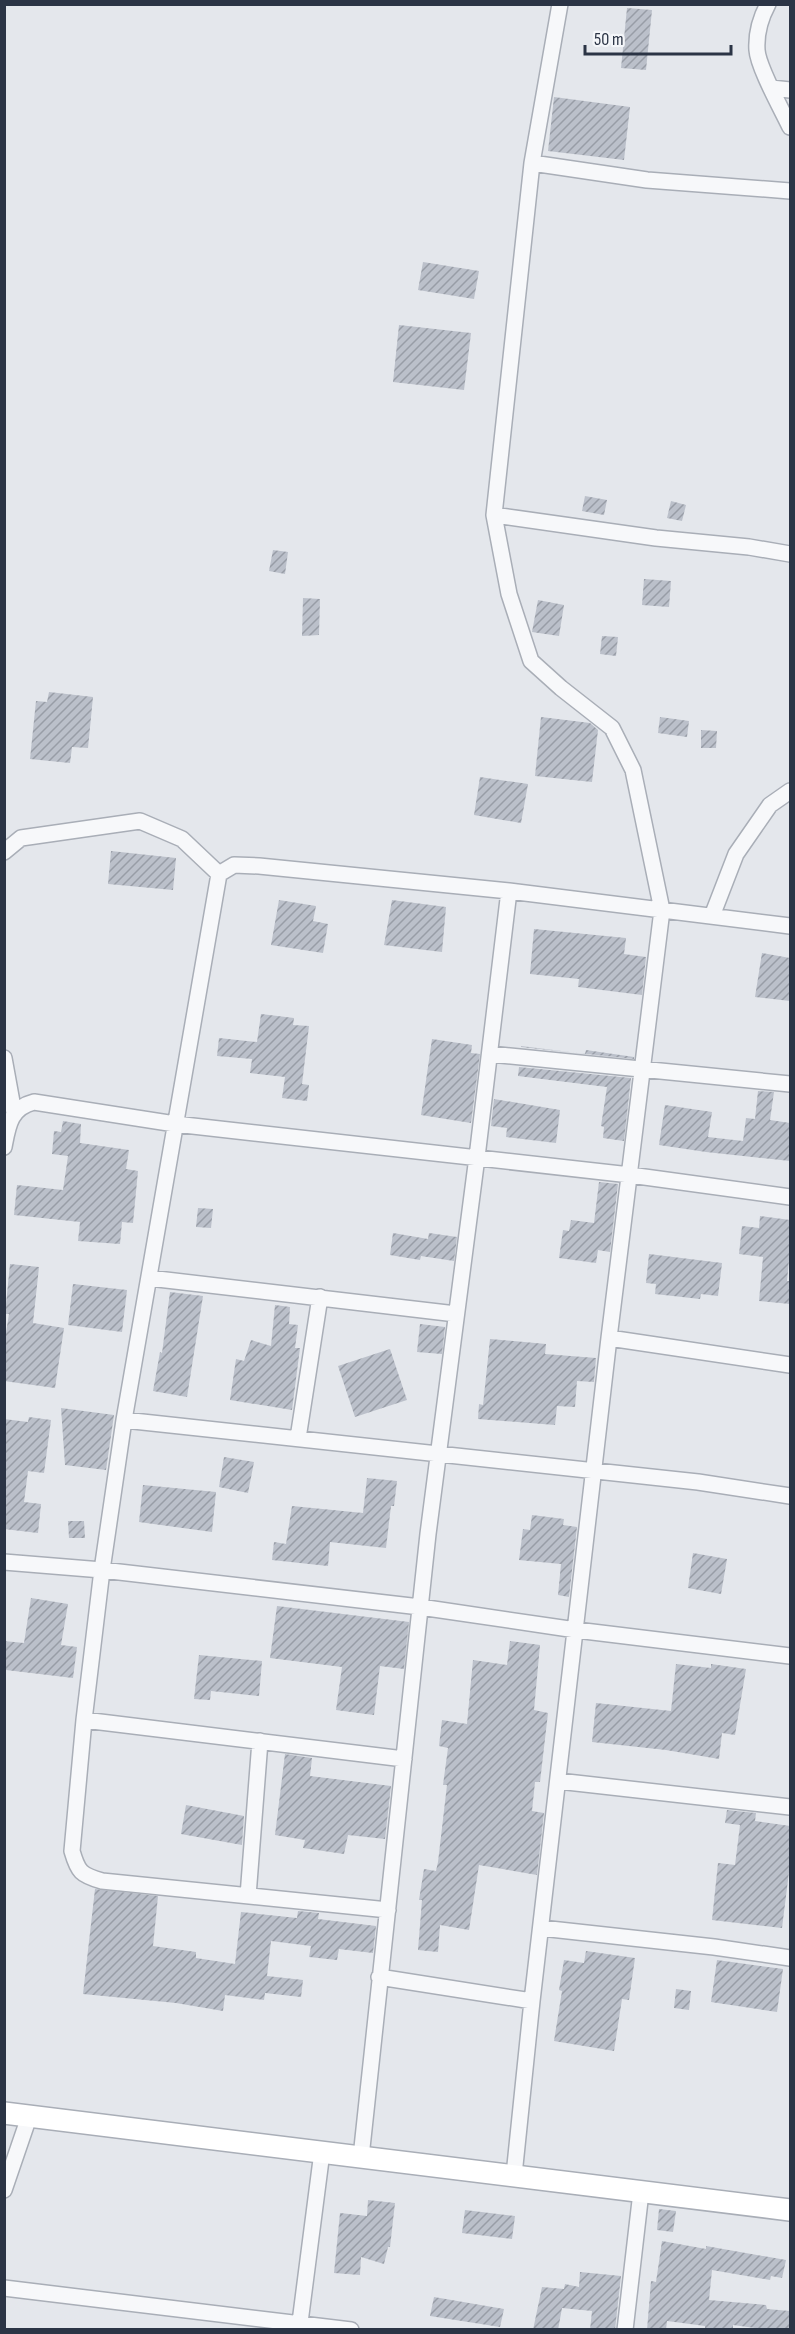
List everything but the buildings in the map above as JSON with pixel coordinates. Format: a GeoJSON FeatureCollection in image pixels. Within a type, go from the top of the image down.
{"type":"FeatureCollection","features":[{"type":"Feature","properties":{"kind":"street"},"geometry":{"type":"LineString","coordinates":[[514,2175],[609,1338],[662,910],[633,770],[612,728],[531,661],[509,594],[494,515],[532,163],[560,4]]}},
{"type":"Feature","properties":{"kind":"street"},"geometry":{"type":"LineString","coordinates":[[768,4],[761,16],[757,51],[790,128]]}},
{"type":"Feature","properties":{"kind":"street"},"geometry":{"type":"LineString","coordinates":[[771,88],[790,90]]}},
{"type":"Feature","properties":{"kind":"street"},"geometry":{"type":"LineString","coordinates":[[532,163],[647,180],[790,191]]}},
{"type":"Feature","properties":{"kind":"street"},"geometry":{"type":"LineString","coordinates":[[494,515],[790,554]]}},
{"type":"Feature","properties":{"kind":"street"},"geometry":{"type":"LineString","coordinates":[[712,916],[736,854],[770,806],[790,791]]}},
{"type":"Feature","properties":{"kind":"street"},"geometry":{"type":"LineString","coordinates":[[4,852],[21,838],[140,821],[182,839],[219,874]]}},
{"type":"Feature","properties":{"kind":"street"},"geometry":{"type":"LineString","coordinates":[[388,1910],[102,1881],[85,1876],[77,1868],[72,1851],[84,1720],[102,1570],[124,1420],[219,874],[234,865],[259,866],[509,891],[790,926]]}},
{"type":"Feature","properties":{"kind":"street"},"geometry":{"type":"LineString","coordinates":[[361,2157],[420,1607],[509,891]]}},
{"type":"Feature","properties":{"kind":"street"},"geometry":{"type":"LineString","coordinates":[[490,1054],[790,1084]]}},
{"type":"Feature","properties":{"kind":"street"},"geometry":{"type":"LineString","coordinates":[[4,1058],[14,1113]]}},
{"type":"Feature","properties":{"kind":"street"},"geometry":{"type":"LineString","coordinates":[[4,1147],[8,1122],[22,1105],[34,1102],[176,1124],[630,1175],[790,1197]]}},
{"type":"Feature","properties":{"kind":"street"},"geometry":{"type":"LineString","coordinates":[[149,1278],[456,1314]]}},
{"type":"Feature","properties":{"kind":"street"},"geometry":{"type":"LineString","coordinates":[[298,1438],[320,1298]]}},
{"type":"Feature","properties":{"kind":"street"},"geometry":{"type":"LineString","coordinates":[[609,1338],[790,1365]]}},
{"type":"Feature","properties":{"kind":"street"},"geometry":{"type":"LineString","coordinates":[[124,1420],[594,1470],[790,1496]]}},
{"type":"Feature","properties":{"kind":"street"},"geometry":{"type":"LineString","coordinates":[[4,1562],[102,1570],[420,1607],[576,1630],[790,1656]]}},
{"type":"Feature","properties":{"kind":"street"},"geometry":{"type":"LineString","coordinates":[[84,1720],[404,1759]]}},
{"type":"Feature","properties":{"kind":"street"},"geometry":{"type":"LineString","coordinates":[[248,1896],[260,1741]]}},
{"type":"Feature","properties":{"kind":"street"},"geometry":{"type":"LineString","coordinates":[[558,1781],[790,1807]]}},
{"type":"Feature","properties":{"kind":"street"},"geometry":{"type":"LineString","coordinates":[[541,1928],[714,1947],[790,1958]]}},
{"type":"Feature","properties":{"kind":"street"},"geometry":{"type":"LineString","coordinates":[[379,1977],[532,2001]]}},
{"type":"Feature","properties":{"kind":"street"},"geometry":{"type":"LineString","coordinates":[[4,2113],[790,2210]]}},
{"type":"Feature","properties":{"kind":"street"},"geometry":{"type":"LineString","coordinates":[[4,2190],[28,2117]]}},
{"type":"Feature","properties":{"kind":"street"},"geometry":{"type":"LineString","coordinates":[[300,2326],[322,2152]]}},
{"type":"Feature","properties":{"kind":"street"},"geometry":{"type":"LineString","coordinates":[[625,2330],[641,2192]]}},
{"type":"Feature","properties":{"kind":"street"},"geometry":{"type":"LineString","coordinates":[[4,2288],[300,2326],[351,2330]]}}]}
